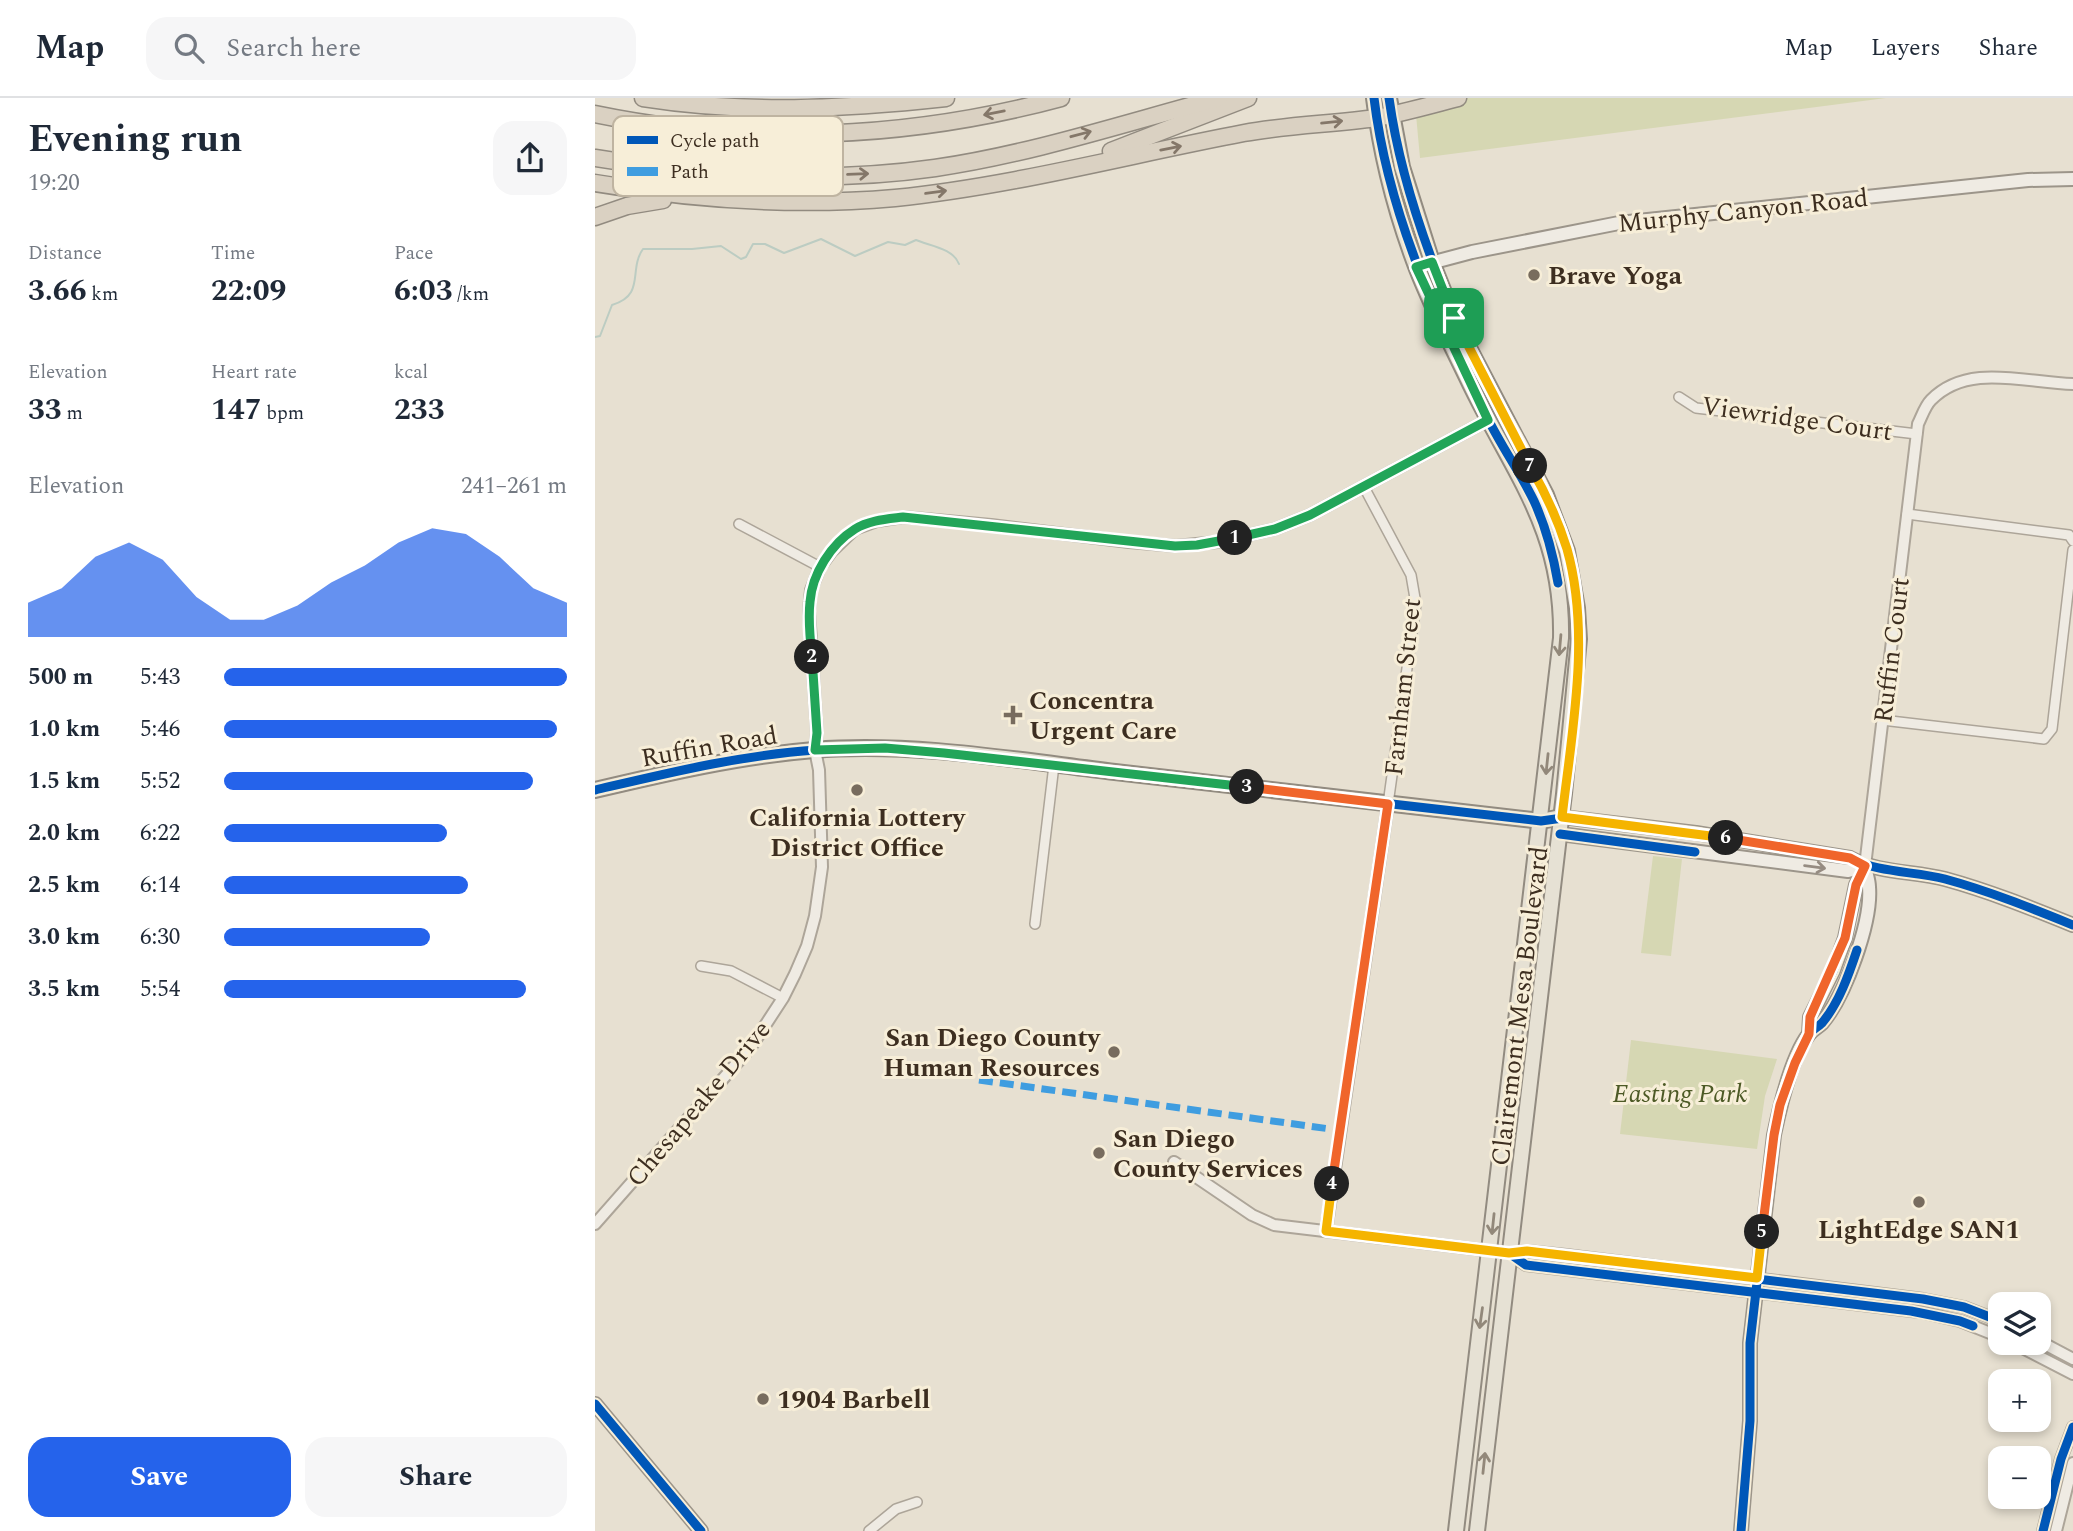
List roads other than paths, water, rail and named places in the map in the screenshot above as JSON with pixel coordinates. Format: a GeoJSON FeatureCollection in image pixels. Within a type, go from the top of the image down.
{"type":"FeatureCollection","features":[{"type":"Feature","properties":{"kind":"highway"},"geometry":{"type":"LineString","coordinates":[[643,98],[744,108],[827,109],[946,98]]}},
{"type":"Feature","properties":{"kind":"highway"},"geometry":{"type":"LineString","coordinates":[[689,98],[744,108]]}},
{"type":"Feature","properties":{"kind":"highway"},"geometry":{"type":"LineString","coordinates":[[843,133],[961,120],[1061,98]]}},
{"type":"Feature","properties":{"kind":"highway"},"geometry":{"type":"LineString","coordinates":[[843,175],[920,170],[993,158],[1219,98]]}},
{"type":"Feature","properties":{"kind":"highway"},"geometry":{"type":"LineString","coordinates":[[984,185],[1127,146],[1248,98]]}},
{"type":"Feature","properties":{"kind":"highway"},"geometry":{"type":"LineString","coordinates":[[595,217],[652,201],[865,200],[984,185],[1245,133],[1458,98]]}},
{"type":"Feature","properties":{"kind":"highway"},"geometry":{"type":"LineString","coordinates":[[595,114],[613,117]]}},
{"type":"Feature","properties":{"kind":"highway"},"geometry":{"type":"LineString","coordinates":[[595,158],[613,160]]}},
{"type":"Feature","properties":{"kind":"highway"},"geometry":{"type":"LineString","coordinates":[[595,183],[613,186]]}},
{"type":"Feature","properties":{"kind":"highway"},"geometry":{"type":"LineString","coordinates":[[678,196],[697,199]]}},
{"type":"Feature","properties":{"kind":"main road","name":"Clairemont Mesa Boulevard"},"geometry":{"type":"LineString","coordinates":[[1374,98],[1386,110],[1432,262],[1463,339],[1546,495],[1567,551],[1577,608],[1579,639],[1562,817],[1476,1531]]}},
{"type":"Feature","properties":{"kind":"main road","name":"Clairemont Mesa Boulevard"},"geometry":{"type":"LineString","coordinates":[[1386,110],[1386,170],[1416,267],[1488,420],[1533,501],[1552,552],[1559,591],[1561,638],[1541,821],[1456,1531]]}},
{"type":"Feature","properties":{"kind":"main road","name":"Murphy Canyon Road"},"geometry":{"type":"LineString","coordinates":[[1416,267],[1619,223],[2028,180],[2073,179]]}},
{"type":"Feature","properties":{"kind":"main road","name":"Ruffin Road"},"geometry":{"type":"LineString","coordinates":[[595,790],[708,764],[815,750],[885,748],[1541,821],[1562,817],[1696,834],[1850,858],[1865,866],[1941,878],[2016,902],[2073,925]]}},
{"type":"Feature","properties":{"kind":"main road","name":"Ruffin Road"},"geometry":{"type":"LineString","coordinates":[[1541,821],[1560,834],[1848,871],[1865,866]]}},
{"type":"Feature","properties":{"kind":"main road"},"geometry":{"type":"LineString","coordinates":[[1741,1531],[1749,1421],[1750,1343],[1774,1135],[1780,1105],[1795,1063],[1809,1034],[1822,1023],[1835,1001],[1860,944],[1870,888],[1865,866]]}},
{"type":"Feature","properties":{"kind":"main road"},"geometry":{"type":"LineString","coordinates":[[595,1404],[701,1531]]}},
{"type":"Feature","properties":{"kind":"street","name":"Ruffin Court"},"geometry":{"type":"LineString","coordinates":[[1865,866],[1918,424],[1931,400],[1962,380],[1978,377],[2073,384]]}},
{"type":"Feature","properties":{"kind":"street","name":"Viewridge Court"},"geometry":{"type":"LineString","coordinates":[[1679,397],[1696,408],[1917,434]]}},
{"type":"Feature","properties":{"kind":"street","name":"Chesapeake Drive"},"geometry":{"type":"LineString","coordinates":[[595,1224],[751,1047],[783,998],[807,946],[823,867],[820,781],[815,750],[817,733],[809,611],[811,590],[820,567],[855,529],[877,520],[903,517],[1129,542],[1197,545],[1275,529],[1310,515],[1488,420]]}},
{"type":"Feature","properties":{"kind":"street","name":"Farnham Street"},"geometry":{"type":"LineString","coordinates":[[1326,1231],[1416,604],[1411,575],[1364,487]]}},
{"type":"Feature","properties":{"kind":"street"},"geometry":{"type":"LineString","coordinates":[[1907,514],[2069,535],[2072,539]]}},
{"type":"Feature","properties":{"kind":"street"},"geometry":{"type":"LineString","coordinates":[[739,524],[820,567]]}},
{"type":"Feature","properties":{"kind":"street"},"geometry":{"type":"LineString","coordinates":[[1882,720],[2044,739],[2052,729],[2073,550]]}},
{"type":"Feature","properties":{"kind":"street"},"geometry":{"type":"LineString","coordinates":[[1035,924],[1054,765]]}},
{"type":"Feature","properties":{"kind":"street"},"geometry":{"type":"LineString","coordinates":[[701,966],[730,971],[783,998]]}},
{"type":"Feature","properties":{"kind":"street"},"geometry":{"type":"LineString","coordinates":[[1174,1162],[1273,1225],[1509,1253],[1526,1265],[1923,1299],[1964,1307],[1988,1316]]}},
{"type":"Feature","properties":{"kind":"street"},"geometry":{"type":"LineString","coordinates":[[1756,1285],[1920,1312],[1960,1321],[1988,1332]]}},
{"type":"Feature","properties":{"kind":"street"},"geometry":{"type":"LineString","coordinates":[[2051,1347],[2073,1359]]}},
{"type":"Feature","properties":{"kind":"street"},"geometry":{"type":"LineString","coordinates":[[2036,1355],[2073,1374]]}},
{"type":"Feature","properties":{"kind":"street"},"geometry":{"type":"LineString","coordinates":[[2043,1531],[2061,1459],[2073,1427]]}},
{"type":"Feature","properties":{"kind":"street"},"geometry":{"type":"LineString","coordinates":[[2056,1531],[2073,1463]]}},
{"type":"Feature","properties":{"kind":"street"},"geometry":{"type":"LineString","coordinates":[[869,1531],[896,1509],[917,1502]]}},
{"type":"Feature","properties":{"kind":"waterway"},"geometry":{"type":"LineString","coordinates":[[595,337],[600,336],[612,305],[622,301],[633,288],[643,249],[721,246],[741,259],[746,257],[753,244],[765,244],[784,253],[821,239],[855,256],[888,242],[905,245],[916,240],[952,254],[959,264]]}},
{"type":"Feature","properties":{"kind":"place","name":"Brave Yoga"},"geometry":{"type":"Point","coordinates":[1534,275]}},
{"type":"Feature","properties":{"kind":"place","name":"Concentra Urgent Care"},"geometry":{"type":"Point","coordinates":[1013,715]}},
{"type":"Feature","properties":{"kind":"place","name":"California Lottery District Office"},"geometry":{"type":"Point","coordinates":[857,790]}},
{"type":"Feature","properties":{"kind":"place","name":"San Diego County Human Resources"},"geometry":{"type":"Point","coordinates":[1114,1052]}},
{"type":"Feature","properties":{"kind":"place","name":"San Diego County Services"},"geometry":{"type":"Point","coordinates":[1099,1153]}},
{"type":"Feature","properties":{"kind":"place","name":"LightEdge SAN1"},"geometry":{"type":"Point","coordinates":[1919,1202]}},
{"type":"Feature","properties":{"kind":"place","name":"1904 Barbell"},"geometry":{"type":"Point","coordinates":[763,1399]}},
{"type":"Feature","properties":{"kind":"park label","name":"Easting Park"},"geometry":{"type":"Point","coordinates":[1680,1093]}}]}
